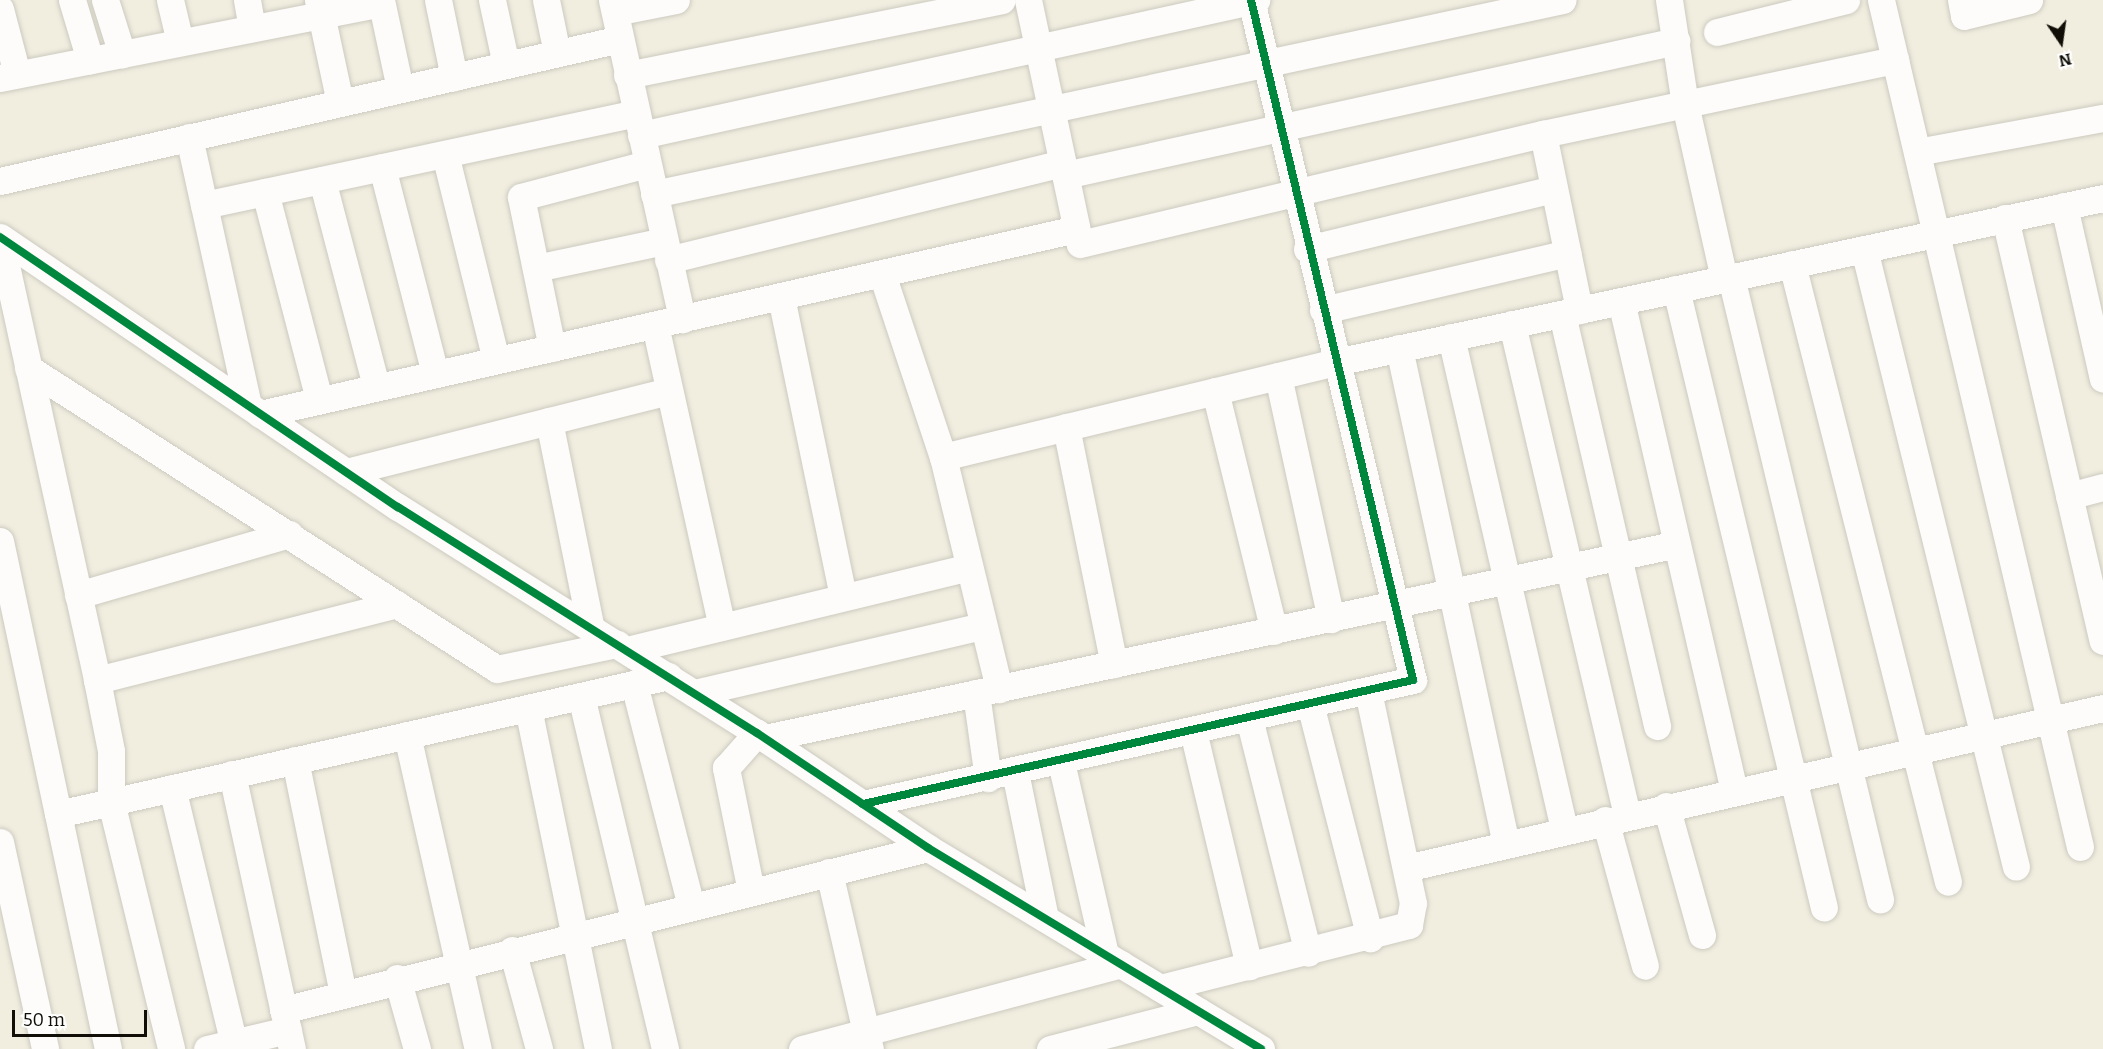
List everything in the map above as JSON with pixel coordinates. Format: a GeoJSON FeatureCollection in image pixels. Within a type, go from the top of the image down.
{"type":"FeatureCollection","features":[{"type":"Feature","properties":{"kind":"street"},"geometry":{"type":"LineString","coordinates":[[72,0],[90,60]]}},
{"type":"Feature","properties":{"kind":"street"},"geometry":{"type":"LineString","coordinates":[[105,0],[122,54]]}},
{"type":"Feature","properties":{"kind":"street"},"geometry":{"type":"LineString","coordinates":[[170,0],[180,42]]}},
{"type":"Feature","properties":{"kind":"street"},"geometry":{"type":"LineString","coordinates":[[247,0],[252,28]]}},
{"type":"Feature","properties":{"kind":"street"},"geometry":{"type":"LineString","coordinates":[[438,0],[454,77]]}},
{"type":"Feature","properties":{"kind":"street"},"geometry":{"type":"LineString","coordinates":[[492,0],[506,65]]}},
{"type":"Feature","properties":{"kind":"street"},"geometry":{"type":"LineString","coordinates":[[546,0],[557,53]]}},
{"type":"Feature","properties":{"kind":"street"},"geometry":{"type":"LineString","coordinates":[[676,0],[613,6],[682,319]]}},
{"type":"Feature","properties":{"kind":"street"},"geometry":{"type":"LineString","coordinates":[[627,75],[1002,0]]}},
{"type":"Feature","properties":{"kind":"street"},"geometry":{"type":"LineString","coordinates":[[1028,0],[1080,244],[1543,134],[1895,60]]}},
{"type":"Feature","properties":{"kind":"street"},"geometry":{"type":"LineString","coordinates":[[204,205],[445,154],[638,124],[1039,51],[1252,0],[1264,64],[1282,130],[1294,195],[1413,680],[1061,762],[863,804]]}},
{"type":"Feature","properties":{"kind":"street"},"geometry":{"type":"LineString","coordinates":[[654,194],[1052,112],[1563,0]]}},
{"type":"Feature","properties":{"kind":"street"},"geometry":{"type":"LineString","coordinates":[[1669,0],[1685,104],[1880,899]]}},
{"type":"Feature","properties":{"kind":"street"},"geometry":{"type":"LineString","coordinates":[[1717,32],[1846,0]]}},
{"type":"Feature","properties":{"kind":"street"},"geometry":{"type":"LineString","coordinates":[[1881,0],[2080,847]]}},
{"type":"Feature","properties":{"kind":"street"},"geometry":{"type":"LineString","coordinates":[[1961,0],[1964,16],[2026,0]]}},
{"type":"Feature","properties":{"kind":"street"},"geometry":{"type":"LineString","coordinates":[[0,9],[9,76],[252,28],[320,7],[381,1],[400,89]]}},
{"type":"Feature","properties":{"kind":"street"},"geometry":{"type":"LineString","coordinates":[[320,7],[340,103]]}},
{"type":"Feature","properties":{"kind":"street"},"geometry":{"type":"LineString","coordinates":[[0,181],[620,39]]}},
{"type":"Feature","properties":{"kind":"street"},"geometry":{"type":"LineString","coordinates":[[536,268],[666,251],[1064,169],[1282,130],[1676,41]]}},
{"type":"Feature","properties":{"kind":"street"},"geometry":{"type":"LineString","coordinates":[[1917,152],[2103,118]]}},
{"type":"Feature","properties":{"kind":"street"},"geometry":{"type":"LineString","coordinates":[[1543,134],[1567,253],[1570,312],[1619,557],[1657,726]]}},
{"type":"Feature","properties":{"kind":"street"},"geometry":{"type":"LineString","coordinates":[[189,137],[254,410]]}},
{"type":"Feature","properties":{"kind":"street"},"geometry":{"type":"LineString","coordinates":[[445,154],[496,360]]}},
{"type":"Feature","properties":{"kind":"street"},"geometry":{"type":"LineString","coordinates":[[552,348],[520,197],[647,164]]}},
{"type":"Feature","properties":{"kind":"street"},"geometry":{"type":"LineString","coordinates":[[382,167],[435,373]]}},
{"type":"Feature","properties":{"kind":"street"},"geometry":{"type":"LineString","coordinates":[[322,180],[376,386]]}},
{"type":"Feature","properties":{"kind":"street"},"geometry":{"type":"LineString","coordinates":[[1307,249],[1554,189]]}},
{"type":"Feature","properties":{"kind":"street"},"geometry":{"type":"LineString","coordinates":[[265,192],[319,400]]}},
{"type":"Feature","properties":{"kind":"street"},"geometry":{"type":"LineString","coordinates":[[943,457],[1336,362],[2103,198]]}},
{"type":"Feature","properties":{"kind":"street"},"geometry":{"type":"LineString","coordinates":[[2064,206],[2103,379]]}},
{"type":"Feature","properties":{"kind":"street"},"geometry":{"type":"LineString","coordinates":[[2005,219],[2103,641]]}},
{"type":"Feature","properties":{"kind":"street"},"geometry":{"type":"LineString","coordinates":[[254,410],[319,400],[1076,229]]}},
{"type":"Feature","properties":{"kind":"street"},"geometry":{"type":"LineString","coordinates":[[0,237],[346,472],[761,735],[928,848],[1253,1046]]}},
{"type":"Feature","properties":{"kind":"street"},"geometry":{"type":"LineString","coordinates":[[0,237],[111,751],[111,801],[171,1049]]}},
{"type":"Feature","properties":{"kind":"street"},"geometry":{"type":"LineString","coordinates":[[1864,249],[2016,867]]}},
{"type":"Feature","properties":{"kind":"street"},"geometry":{"type":"LineString","coordinates":[[1323,310],[1567,253]]}},
{"type":"Feature","properties":{"kind":"street"},"geometry":{"type":"LineString","coordinates":[[1792,264],[1948,882]]}},
{"type":"Feature","properties":{"kind":"street"},"geometry":{"type":"LineString","coordinates":[[882,274],[943,457],[965,568],[982,626],[987,691],[988,778]]}},
{"type":"Feature","properties":{"kind":"street"},"geometry":{"type":"LineString","coordinates":[[1676,289],[1791,778],[1824,908]]}},
{"type":"Feature","properties":{"kind":"street"},"geometry":{"type":"LineString","coordinates":[[781,297],[843,597]]}},
{"type":"Feature","properties":{"kind":"street"},"geometry":{"type":"LineString","coordinates":[[1621,301],[1673,545],[1734,791]]}},
{"type":"Feature","properties":{"kind":"street"},"geometry":{"type":"LineString","coordinates":[[1512,324],[1566,568],[1646,966]]}},
{"type":"Feature","properties":{"kind":"street"},"geometry":{"type":"LineString","coordinates":[[655,325],[722,627]]}},
{"type":"Feature","properties":{"kind":"street"},"geometry":{"type":"LineString","coordinates":[[1452,337],[1510,580],[1564,829]]}},
{"type":"Feature","properties":{"kind":"street"},"geometry":{"type":"LineString","coordinates":[[1399,348],[1506,844]]}},
{"type":"Feature","properties":{"kind":"street"},"geometry":{"type":"LineString","coordinates":[[28,368],[497,669],[722,627],[965,568]]}},
{"type":"Feature","properties":{"kind":"street"},"geometry":{"type":"LineString","coordinates":[[1278,376],[1331,619]]}},
{"type":"Feature","properties":{"kind":"street"},"geometry":{"type":"LineString","coordinates":[[346,472],[669,391]]}},
{"type":"Feature","properties":{"kind":"street"},"geometry":{"type":"LineString","coordinates":[[1215,391],[1274,631]]}},
{"type":"Feature","properties":{"kind":"street"},"geometry":{"type":"LineString","coordinates":[[549,421],[590,625]]}},
{"type":"Feature","properties":{"kind":"street"},"geometry":{"type":"LineString","coordinates":[[1066,427],[1114,664]]}},
{"type":"Feature","properties":{"kind":"street"},"geometry":{"type":"LineString","coordinates":[[2069,496],[2103,487]]}},
{"type":"Feature","properties":{"kind":"street"},"geometry":{"type":"LineString","coordinates":[[78,595],[289,534]]}},
{"type":"Feature","properties":{"kind":"street"},"geometry":{"type":"LineString","coordinates":[[0,541],[108,1049]]}},
{"type":"Feature","properties":{"kind":"street"},"geometry":{"type":"LineString","coordinates":[[752,891],[726,768],[761,735],[987,691],[1673,545]]}},
{"type":"Feature","properties":{"kind":"street"},"geometry":{"type":"LineString","coordinates":[[97,680],[397,604]]}},
{"type":"Feature","properties":{"kind":"street"},"geometry":{"type":"LineString","coordinates":[[694,693],[982,626]]}},
{"type":"Feature","properties":{"kind":"street"},"geometry":{"type":"LineString","coordinates":[[58,814],[669,676]]}},
{"type":"Feature","properties":{"kind":"street"},"geometry":{"type":"LineString","coordinates":[[634,684],[691,906]]}},
{"type":"Feature","properties":{"kind":"street"},"geometry":{"type":"LineString","coordinates":[[1160,988],[1370,938],[1401,928],[1414,917],[1406,868],[1368,691]]}},
{"type":"Feature","properties":{"kind":"street"},"geometry":{"type":"LineString","coordinates":[[581,696],[632,921],[665,1049]]}},
{"type":"Feature","properties":{"kind":"street"},"geometry":{"type":"LineString","coordinates":[[1310,704],[1370,938]]}},
{"type":"Feature","properties":{"kind":"street"},"geometry":{"type":"LineString","coordinates":[[528,708],[572,935],[598,1049]]}},
{"type":"Feature","properties":{"kind":"street"},"geometry":{"type":"LineString","coordinates":[[1406,868],[1616,817],[2103,708]]}},
{"type":"Feature","properties":{"kind":"street"},"geometry":{"type":"LineString","coordinates":[[1249,718],[1308,953]]}},
{"type":"Feature","properties":{"kind":"street"},"geometry":{"type":"LineString","coordinates":[[1193,731],[1250,966]]}},
{"type":"Feature","properties":{"kind":"street"},"geometry":{"type":"LineString","coordinates":[[407,735],[478,1049]]}},
{"type":"Feature","properties":{"kind":"street"},"geometry":{"type":"LineString","coordinates":[[295,760],[342,993]]}},
{"type":"Feature","properties":{"kind":"street"},"geometry":{"type":"LineString","coordinates":[[1061,762],[1113,959]]}},
{"type":"Feature","properties":{"kind":"street"},"geometry":{"type":"LineString","coordinates":[[1015,772],[1045,918]]}},
{"type":"Feature","properties":{"kind":"street"},"geometry":{"type":"LineString","coordinates":[[232,774],[288,1030]]}},
{"type":"Feature","properties":{"kind":"street"},"geometry":{"type":"LineString","coordinates":[[171,788],[234,1046]]}},
{"type":"Feature","properties":{"kind":"street"},"geometry":{"type":"LineString","coordinates":[[1666,806],[1702,935]]}},
{"type":"Feature","properties":{"kind":"street"},"geometry":{"type":"LineString","coordinates":[[0,842],[45,1049]]}},
{"type":"Feature","properties":{"kind":"street"},"geometry":{"type":"LineString","coordinates":[[207,1049],[234,1046],[288,1030],[342,993],[459,962],[928,848]]}},
{"type":"Feature","properties":{"kind":"street"},"geometry":{"type":"LineString","coordinates":[[829,872],[867,1042]]}},
{"type":"Feature","properties":{"kind":"street"},"geometry":{"type":"LineString","coordinates":[[512,950],[539,1049]]}},
{"type":"Feature","properties":{"kind":"street"},"geometry":{"type":"LineString","coordinates":[[802,1049],[867,1042],[1113,959]]}},
{"type":"Feature","properties":{"kind":"street"},"geometry":{"type":"LineString","coordinates":[[397,978],[417,1049]]}},
{"type":"Feature","properties":{"kind":"street"},"geometry":{"type":"LineString","coordinates":[[1050,1049],[1198,1011]]}},
{"type":"Feature","properties":{"kind":"cycle path"},"geometry":{"type":"LineString","coordinates":[[863,804],[1413,680],[1251,0]]}},
{"type":"Feature","properties":{"kind":"cycle path"},"geometry":{"type":"LineString","coordinates":[[0,237],[398,507],[757,733],[928,848],[1261,1049]]}}]}
